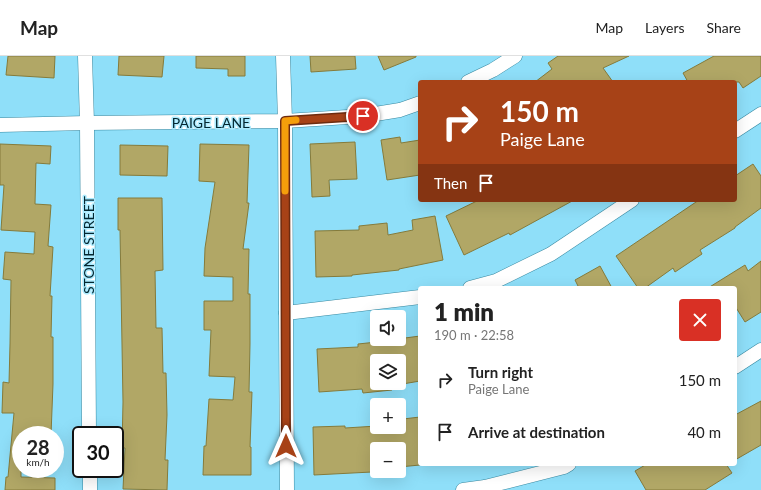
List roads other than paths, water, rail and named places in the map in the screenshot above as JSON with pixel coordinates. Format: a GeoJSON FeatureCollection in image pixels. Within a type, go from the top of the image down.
{"type":"FeatureCollection","features":[{"type":"Feature","properties":{"kind":"street","name":"STONE STREET"},"geometry":{"type":"LineString","coordinates":[[85,56],[87,122],[89,426]]}},
{"type":"Feature","properties":{"kind":"street"},"geometry":{"type":"LineString","coordinates":[[283,56],[285,121],[287,490]]}},
{"type":"Feature","properties":{"kind":"street"},"geometry":{"type":"LineString","coordinates":[[472,80],[493,70],[515,56]]}},
{"type":"Feature","properties":{"kind":"street","name":"PAIGE LANE"},"geometry":{"type":"LineString","coordinates":[[0,126],[87,122],[285,121],[363,116],[400,110],[418,104]]}},
{"type":"Feature","properties":{"kind":"street"},"geometry":{"type":"LineString","coordinates":[[737,131],[761,114]]}},
{"type":"Feature","properties":{"kind":"street"},"geometry":{"type":"LineString","coordinates":[[477,286],[496,281],[551,254],[629,202]]}},
{"type":"Feature","properties":{"kind":"street"},"geometry":{"type":"LineString","coordinates":[[286,313],[418,297]]}},
{"type":"Feature","properties":{"kind":"street"},"geometry":{"type":"LineString","coordinates":[[737,365],[761,350]]}},
{"type":"Feature","properties":{"kind":"street"},"geometry":{"type":"LineString","coordinates":[[463,490],[485,487],[566,466]]}},
{"type":"Feature","properties":{"kind":"street"},"geometry":{"type":"LineString","coordinates":[[90,478],[90,490]]}}]}
